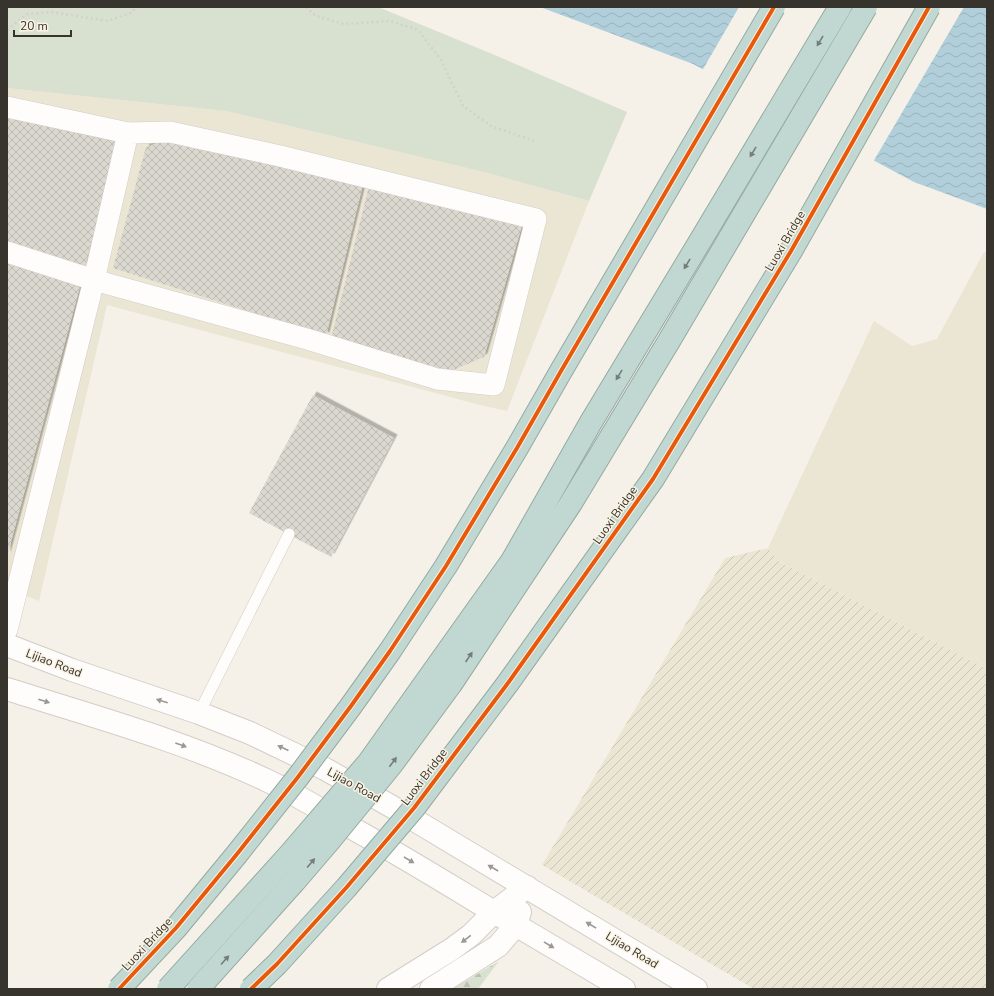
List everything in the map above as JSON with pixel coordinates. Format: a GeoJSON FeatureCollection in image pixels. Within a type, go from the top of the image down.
{"type":"FeatureCollection","features":[{"type":"Feature","properties":{"kind":"highway","name":"Luoxi Bridge"},"geometry":{"type":"LineString","coordinates":[[119,989],[176,928],[237,854],[298,777],[390,651],[446,566],[517,448],[774,7]]}},
{"type":"Feature","properties":{"kind":"highway"},"geometry":{"type":"LineString","coordinates":[[168,989],[290,854],[369,762],[512,561],[591,422],[840,7]]}},
{"type":"Feature","properties":{"kind":"highway"},"geometry":{"type":"LineString","coordinates":[[198,989],[294,882],[340,828],[392,764],[459,671],[571,503],[669,341],[866,7]]}},
{"type":"Feature","properties":{"kind":"highway","name":"Luoxi Bridge"},"geometry":{"type":"LineString","coordinates":[[251,989],[277,964],[341,894],[414,808],[508,683],[653,479],[791,251],[929,7]]}},
{"type":"Feature","properties":{"kind":"main road","name":"Lijiao Road"},"geometry":{"type":"LineString","coordinates":[[7,645],[72,670],[199,713],[250,733],[325,769],[396,809],[472,856],[527,887],[696,989]]}},
{"type":"Feature","properties":{"kind":"main road"},"geometry":{"type":"LineString","coordinates":[[7,688],[181,745],[269,781],[403,856],[624,989]]}},
{"type":"Feature","properties":{"kind":"main road"},"geometry":{"type":"LineString","coordinates":[[388,989],[452,949],[471,935],[494,912],[527,887]]}},
{"type":"Feature","properties":{"kind":"main road"},"geometry":{"type":"LineString","coordinates":[[431,989],[498,946],[516,925],[527,887]]}},
{"type":"Feature","properties":{"kind":"street"},"geometry":{"type":"LineString","coordinates":[[7,107],[128,133],[170,132],[288,158],[536,219],[494,385],[437,379],[307,339],[94,280],[7,252]]}},
{"type":"Feature","properties":{"kind":"street"},"geometry":{"type":"LineString","coordinates":[[7,630],[94,280],[128,133]]}},
{"type":"Feature","properties":{"kind":"lane"},"geometry":{"type":"LineString","coordinates":[[199,713],[289,534]]}},
{"type":"Feature","properties":{"kind":"path"},"geometry":{"type":"LineString","coordinates":[[7,30],[27,14],[52,12],[108,21],[133,12],[135,7]]}},
{"type":"Feature","properties":{"kind":"path"},"geometry":{"type":"LineString","coordinates":[[306,7],[316,16],[344,24],[390,22],[418,30],[441,60],[463,106],[490,126],[535,141]]}},
{"type":"Feature","properties":{"kind":"shaded area"},"geometry":{"type":"Polygon","coordinates":[[[7,88],[226,111],[484,172],[589,201],[507,411],[107,305],[39,601],[7,588],[7,88]]]}},
{"type":"Feature","properties":{"kind":"shaded area"},"geometry":{"type":"Polygon","coordinates":[[[984,252],[987,253],[987,669],[778,561],[768,548],[874,321],[912,346],[937,339],[984,252]]]}},
{"type":"Feature","properties":{"kind":"shaded area"},"geometry":{"type":"Polygon","coordinates":[[[768,548],[778,561],[987,669],[987,989],[754,989],[542,865],[725,558],[768,548]]]}},
{"type":"Feature","properties":{"kind":"green space"},"geometry":{"type":"Polygon","coordinates":[[[7,7],[378,7],[627,112],[589,201],[484,172],[226,111],[7,88],[7,7]]]}},
{"type":"Feature","properties":{"kind":"green space"},"geometry":{"type":"Polygon","coordinates":[[[499,961],[478,989],[453,989],[499,961]]]}},
{"type":"Feature","properties":{"kind":"water"},"geometry":{"type":"Polygon","coordinates":[[[540,7],[987,7],[987,209],[914,182],[693,64],[540,7]]]}},
{"type":"Feature","properties":{"kind":"pier"},"geometry":{"type":"Polygon","coordinates":[[[739,7],[964,7],[873,162],[702,71],[739,7]]]}},
{"type":"Feature","properties":{"kind":"building"},"geometry":{"type":"Polygon","coordinates":[[[7,118],[118,139],[85,267],[7,244],[7,118]]]}},
{"type":"Feature","properties":{"kind":"building"},"geometry":{"type":"Polygon","coordinates":[[[168,139],[363,184],[326,336],[113,268],[146,147],[168,139]]]}},
{"type":"Feature","properties":{"kind":"building"},"geometry":{"type":"Polygon","coordinates":[[[369,186],[522,225],[484,357],[451,371],[331,339],[369,186]]]}},
{"type":"Feature","properties":{"kind":"building"},"geometry":{"type":"Polygon","coordinates":[[[7,262],[80,286],[7,556],[7,262]]]}},
{"type":"Feature","properties":{"kind":"building"},"geometry":{"type":"Polygon","coordinates":[[[313,395],[394,438],[331,557],[249,513],[313,395]]]}},
{"type":"Feature","properties":{"kind":"cycle path"},"geometry":{"type":"LineString","coordinates":[[119,989],[176,928],[237,854],[298,777],[390,651],[446,566],[517,448],[774,7]]}},
{"type":"Feature","properties":{"kind":"cycle path"},"geometry":{"type":"LineString","coordinates":[[251,989],[277,964],[346,888],[414,808],[508,683],[653,479],[791,251],[929,7]]}}]}
